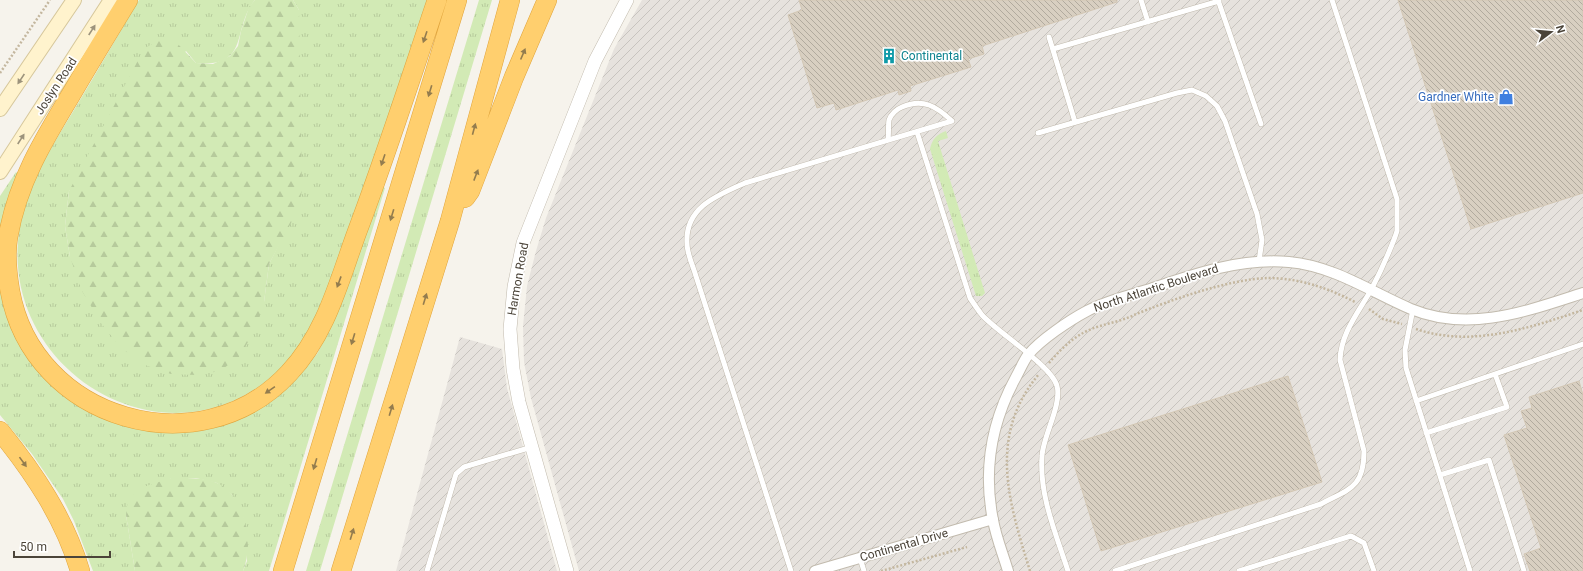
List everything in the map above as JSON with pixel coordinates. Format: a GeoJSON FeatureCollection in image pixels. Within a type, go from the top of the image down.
{"type":"FeatureCollection","features":[{"type":"Feature","properties":{"kind":"highway"},"geometry":{"type":"LineString","coordinates":[[128,0],[39,148],[20,190],[8,238],[7,273],[13,308],[26,338],[44,364],[62,383],[92,404],[119,415],[143,422],[173,424],[200,421],[223,415],[253,401],[274,388],[290,373],[316,338],[329,309],[377,179],[437,0]]}},
{"type":"Feature","properties":{"kind":"highway"},"geometry":{"type":"LineString","coordinates":[[283,571],[457,0]]}},
{"type":"Feature","properties":{"kind":"highway"},"geometry":{"type":"LineString","coordinates":[[341,571],[450,221],[510,0]]}},
{"type":"Feature","properties":{"kind":"highway"},"geometry":{"type":"LineString","coordinates":[[450,221],[470,191],[514,77],[547,0]]}},
{"type":"Feature","properties":{"kind":"highway"},"geometry":{"type":"LineString","coordinates":[[0,431],[49,500],[63,526],[80,571]]}},
{"type":"Feature","properties":{"kind":"main road"},"geometry":{"type":"LineString","coordinates":[[0,109],[74,0]]}},
{"type":"Feature","properties":{"kind":"main road","name":"Joslyn Road"},"geometry":{"type":"LineString","coordinates":[[0,172],[111,0]]}},
{"type":"Feature","properties":{"kind":"street","name":"Harmon Road"},"geometry":{"type":"LineString","coordinates":[[567,571],[515,382],[510,329],[514,287],[523,243],[595,61],[626,0]]}},
{"type":"Feature","properties":{"kind":"street","name":"North Atlantic Boulevard"},"geometry":{"type":"LineString","coordinates":[[1008,571],[993,519],[989,475],[992,436],[1005,396],[1028,355],[1062,327],[1089,310],[1210,268],[1259,261],[1290,262],[1329,270],[1412,309],[1438,317],[1473,320],[1516,314],[1583,293]]}},
{"type":"Feature","properties":{"kind":"street","name":"Continental Drive"},"geometry":{"type":"LineString","coordinates":[[815,571],[993,519]]}},
{"type":"Feature","properties":{"kind":"lane"},"geometry":{"type":"LineString","coordinates":[[1141,0],[1148,22]]}},
{"type":"Feature","properties":{"kind":"lane"},"geometry":{"type":"LineString","coordinates":[[1115,571],[1321,504],[1353,488],[1361,476],[1364,467],[1364,451],[1340,360],[1341,346],[1348,328],[1371,290],[1398,231],[1397,199],[1332,0]]}},
{"type":"Feature","properties":{"kind":"lane"},"geometry":{"type":"LineString","coordinates":[[1053,49],[1218,1],[1261,124]]}},
{"type":"Feature","properties":{"kind":"lane"},"geometry":{"type":"LineString","coordinates":[[1049,37],[1075,122]]}},
{"type":"Feature","properties":{"kind":"lane"},"geometry":{"type":"LineString","coordinates":[[1038,133],[1177,93],[1192,90],[1206,96],[1217,106],[1225,121],[1257,214],[1262,240],[1259,261]]}},
{"type":"Feature","properties":{"kind":"lane"},"geometry":{"type":"LineString","coordinates":[[791,571],[694,270],[687,243],[690,223],[701,206],[718,195],[745,183],[888,139],[917,132],[952,120],[939,109],[925,102],[909,104],[897,109],[889,119],[888,139]]}},
{"type":"Feature","properties":{"kind":"lane"},"geometry":{"type":"LineString","coordinates":[[917,132],[970,298],[982,316],[1044,368],[1053,378],[1057,386],[1057,393],[1042,456],[1042,478],[1046,502],[1068,571]]}},
{"type":"Feature","properties":{"kind":"lane"},"geometry":{"type":"LineString","coordinates":[[1412,309],[1405,350],[1406,368],[1470,571]]}},
{"type":"Feature","properties":{"kind":"lane"},"geometry":{"type":"LineString","coordinates":[[1416,401],[1583,344]]}},
{"type":"Feature","properties":{"kind":"lane"},"geometry":{"type":"LineString","coordinates":[[1426,433],[1507,407],[1495,374]]}},
{"type":"Feature","properties":{"kind":"lane"},"geometry":{"type":"LineString","coordinates":[[427,571],[456,474],[464,467],[532,447]]}},
{"type":"Feature","properties":{"kind":"lane"},"geometry":{"type":"LineString","coordinates":[[1440,475],[1489,460],[1524,571]]}},
{"type":"Feature","properties":{"kind":"lane"},"geometry":{"type":"LineString","coordinates":[[1239,571],[1351,536],[1364,543],[1374,571]]}},
{"type":"Feature","properties":{"kind":"lane"},"geometry":{"type":"LineString","coordinates":[[860,558],[864,571]]}},
{"type":"Feature","properties":{"kind":"path"},"geometry":{"type":"LineString","coordinates":[[0,73],[50,0]]}},
{"type":"Feature","properties":{"kind":"path"},"geometry":{"type":"LineString","coordinates":[[1030,571],[1011,506],[1007,485],[1007,454],[1012,426],[1016,413],[1028,390],[1044,368],[1063,348],[1082,334],[1097,326],[1126,318],[1212,289],[1247,280],[1269,278],[1306,282],[1325,288],[1361,305],[1384,319],[1425,332],[1456,336],[1500,334],[1521,330],[1583,310]]}},
{"type":"Feature","properties":{"kind":"path"},"geometry":{"type":"LineString","coordinates":[[881,571],[967,547]]}},
{"type":"Feature","properties":{"kind":"shaded area"},"geometry":{"type":"Polygon","coordinates":[[[642,0],[1583,0],[1583,571],[579,571],[531,398],[524,362],[523,326],[527,286],[546,218],[614,49],[642,0]]]}},
{"type":"Feature","properties":{"kind":"shaded area"},"geometry":{"type":"Polygon","coordinates":[[[460,337],[502,349],[507,388],[557,571],[396,571],[460,337]]]}},
{"type":"Feature","properties":{"kind":"green space"},"geometry":{"type":"Polygon","coordinates":[[[139,0],[255,0],[243,23],[233,53],[225,59],[213,63],[196,63],[186,51],[69,191],[65,226],[70,257],[264,302],[269,264],[280,242],[299,10],[293,0],[428,0],[326,298],[309,332],[288,361],[269,379],[226,404],[181,413],[137,408],[96,390],[61,362],[35,325],[20,281],[19,232],[34,182],[50,150],[139,0]]]}},
{"type":"Feature","properties":{"kind":"green space"},"geometry":{"type":"Polygon","coordinates":[[[255,0],[293,0],[299,10],[302,190],[298,210],[269,264],[264,302],[254,332],[239,357],[220,371],[197,375],[171,374],[145,365],[121,348],[101,323],[82,291],[70,257],[65,226],[69,191],[144,49],[160,39],[175,41],[196,63],[213,64],[230,56],[238,46],[249,7],[255,0]]]}},
{"type":"Feature","properties":{"kind":"green space"},"geometry":{"type":"Polygon","coordinates":[[[479,0],[492,0],[320,571],[306,571],[479,0]]]}},
{"type":"Feature","properties":{"kind":"green space"},"geometry":{"type":"Polygon","coordinates":[[[946,131],[948,138],[938,141],[985,293],[982,296],[976,296],[930,149],[935,137],[946,131]]]}},
{"type":"Feature","properties":{"kind":"green space"},"geometry":{"type":"Polygon","coordinates":[[[16,172],[19,175],[0,245],[0,196],[16,172]]]}},
{"type":"Feature","properties":{"kind":"green space"},"geometry":{"type":"Polygon","coordinates":[[[383,187],[385,188],[269,571],[243,571],[247,561],[243,517],[232,495],[217,483],[196,478],[171,478],[126,515],[135,571],[93,571],[74,521],[63,499],[32,454],[0,415],[0,262],[23,343],[125,423],[265,404],[294,381],[317,354],[335,318],[383,187]]]}},
{"type":"Feature","properties":{"kind":"green space"},"geometry":{"type":"Polygon","coordinates":[[[171,478],[194,478],[212,481],[227,490],[235,499],[245,522],[247,535],[248,548],[243,571],[135,571],[126,515],[128,499],[140,488],[171,478]]]}},
{"type":"Feature","properties":{"kind":"building","name":"Continental"},"geometry":{"type":"Polygon","coordinates":[[[799,0],[1117,0],[1117,2],[982,46],[984,54],[968,59],[971,67],[910,86],[911,91],[899,95],[898,90],[836,110],[834,103],[817,108],[788,15],[802,10],[799,0]]]}},
{"type":"Feature","properties":{"kind":"building","name":"Gardner White"},"geometry":{"type":"Polygon","coordinates":[[[1398,0],[1583,0],[1583,193],[1471,229],[1398,0]]]}},
{"type":"Feature","properties":{"kind":"building"},"geometry":{"type":"Polygon","coordinates":[[[1288,376],[1322,482],[1101,551],[1068,445],[1288,376]]]}},
{"type":"Feature","properties":{"kind":"building"},"geometry":{"type":"Polygon","coordinates":[[[1579,381],[1583,395],[1583,571],[1530,571],[1524,554],[1541,548],[1504,435],[1527,428],[1521,411],[1532,408],[1529,397],[1579,381]]]}},
{"type":"Feature","properties":{"kind":"place","name":"Continental"},"geometry":{"type":"Point","coordinates":[889,56]}},
{"type":"Feature","properties":{"kind":"place","name":"Gardner White"},"geometry":{"type":"Point","coordinates":[1506,97]}}]}
